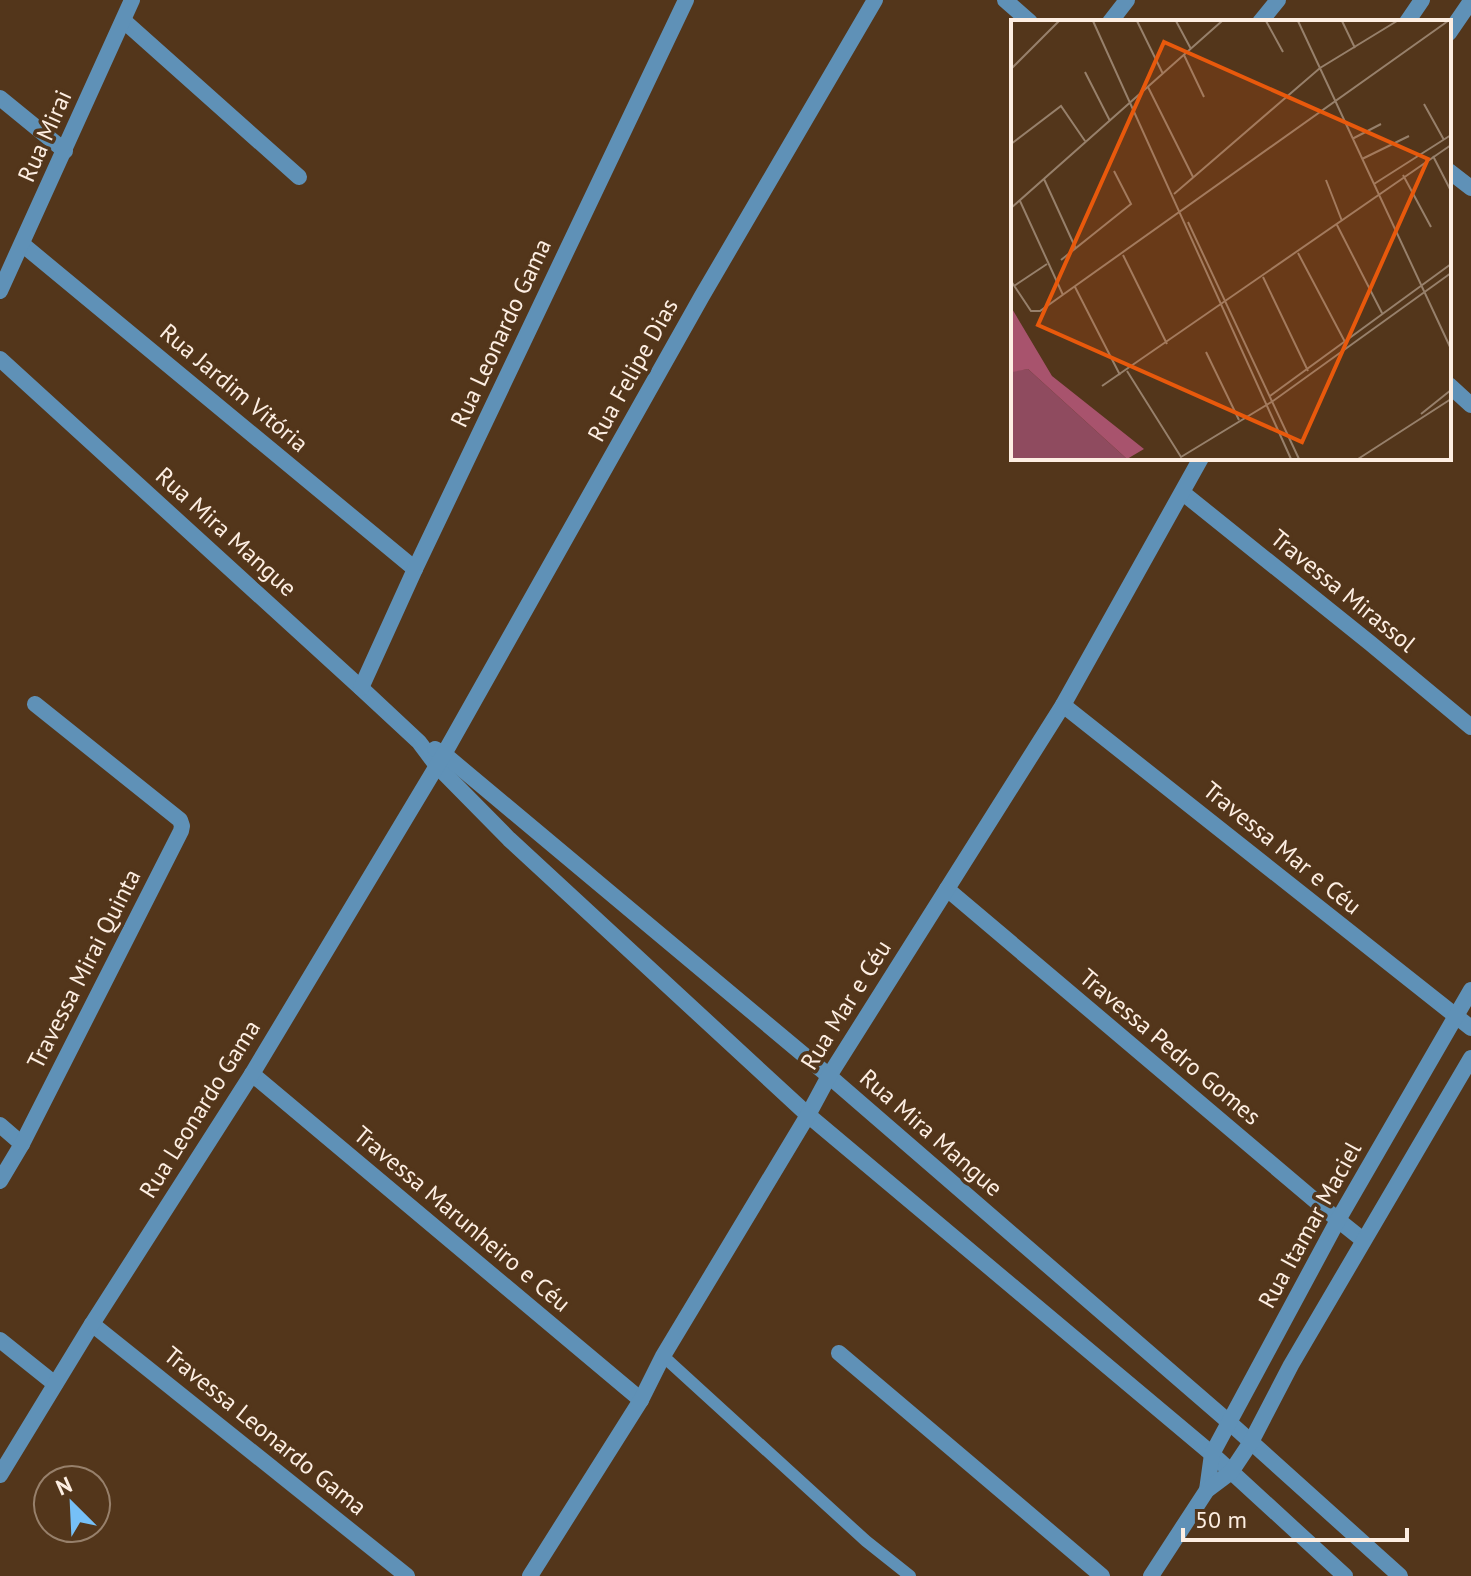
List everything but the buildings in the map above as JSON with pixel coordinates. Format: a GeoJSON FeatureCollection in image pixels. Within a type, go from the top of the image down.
{"type":"FeatureCollection","features":[{"type":"Feature","properties":{"kind":"street","name":"Rua Mirai"},"geometry":{"type":"LineString","coordinates":[[0,291],[132,0]]}},
{"type":"Feature","properties":{"kind":"street","name":"Rua Leonardo Gama"},"geometry":{"type":"LineString","coordinates":[[361,688],[686,0]]}},
{"type":"Feature","properties":{"kind":"street","name":"Rua Felipe Dias"},"geometry":{"type":"LineString","coordinates":[[441,760],[702,296],[875,0]]}},
{"type":"Feature","properties":{"kind":"street"},"geometry":{"type":"LineString","coordinates":[[1005,0],[1028,20]]}},
{"type":"Feature","properties":{"kind":"street"},"geometry":{"type":"LineString","coordinates":[[1112,20],[1127,0]]}},
{"type":"Feature","properties":{"kind":"street"},"geometry":{"type":"LineString","coordinates":[[1262,20],[1278,0]]}},
{"type":"Feature","properties":{"kind":"street"},"geometry":{"type":"LineString","coordinates":[[1408,20],[1422,0]]}},
{"type":"Feature","properties":{"kind":"street"},"geometry":{"type":"LineString","coordinates":[[1451,30],[1471,1]]}},
{"type":"Feature","properties":{"kind":"street"},"geometry":{"type":"LineString","coordinates":[[124,21],[299,177]]}},
{"type":"Feature","properties":{"kind":"street"},"geometry":{"type":"LineString","coordinates":[[0,98],[65,151]]}},
{"type":"Feature","properties":{"kind":"street"},"geometry":{"type":"LineString","coordinates":[[1451,173],[1471,188]]}},
{"type":"Feature","properties":{"kind":"street","name":"Rua Jardim Vitória"},"geometry":{"type":"LineString","coordinates":[[22,244],[415,569]]}},
{"type":"Feature","properties":{"kind":"street","name":"Rua Mira Mangue"},"geometry":{"type":"LineString","coordinates":[[0,359],[419,742],[829,1076],[1230,1423],[1400,1576]]}},
{"type":"Feature","properties":{"kind":"street"},"geometry":{"type":"LineString","coordinates":[[1451,387],[1471,405]]}},
{"type":"Feature","properties":{"kind":"street","name":"Rua Mar e Céu"},"geometry":{"type":"LineString","coordinates":[[530,1576],[641,1400],[663,1356],[829,1076],[1063,705],[1183,493],[1197,460]]}},
{"type":"Feature","properties":{"kind":"street","name":"Travessa Mirassol"},"geometry":{"type":"LineString","coordinates":[[1183,493],[1471,727]]}},
{"type":"Feature","properties":{"kind":"street","name":"Travessa Mirai Quinta"},"geometry":{"type":"LineString","coordinates":[[0,1181],[22,1144],[182,826],[180,820],[35,704]]}},
{"type":"Feature","properties":{"kind":"street","name":"Travessa Mar e Céu"},"geometry":{"type":"LineString","coordinates":[[1063,705],[1471,1028]]}},
{"type":"Feature","properties":{"kind":"street","name":"Rua Leonardo Gama"},"geometry":{"type":"LineString","coordinates":[[0,1475],[92,1324],[252,1074],[441,760]]}},
{"type":"Feature","properties":{"kind":"street","name":"Rua Mira Mangue"},"geometry":{"type":"LineString","coordinates":[[441,760],[509,839],[808,1115],[1212,1454],[1345,1576]]}},
{"type":"Feature","properties":{"kind":"street","name":"Travessa Pedro Gomes"},"geometry":{"type":"LineString","coordinates":[[947,889],[1363,1240]]}},
{"type":"Feature","properties":{"kind":"street","name":"Rua Itamar Maciel"},"geometry":{"type":"LineString","coordinates":[[1207,1490],[1212,1454],[1338,1220],[1471,990]]}},
{"type":"Feature","properties":{"kind":"street","name":"Rua Itamar Maciel"},"geometry":{"type":"LineString","coordinates":[[1151,1576],[1207,1490],[1231,1472],[1251,1442],[1291,1365],[1471,1058]]}},
{"type":"Feature","properties":{"kind":"street","name":"Travessa Marunheiro e Céu"},"geometry":{"type":"LineString","coordinates":[[252,1074],[641,1400]]}},
{"type":"Feature","properties":{"kind":"street"},"geometry":{"type":"LineString","coordinates":[[0,1125],[22,1144]]}},
{"type":"Feature","properties":{"kind":"street","name":"Travessa Leonardo Gama"},"geometry":{"type":"LineString","coordinates":[[92,1324],[407,1576]]}},
{"type":"Feature","properties":{"kind":"street"},"geometry":{"type":"LineString","coordinates":[[0,1340],[55,1384]]}},
{"type":"Feature","properties":{"kind":"street"},"geometry":{"type":"LineString","coordinates":[[839,1353],[1102,1576]]}},
{"type":"Feature","properties":{"kind":"lane"},"geometry":{"type":"LineString","coordinates":[[663,1356],[866,1541],[910,1576]]}}]}
